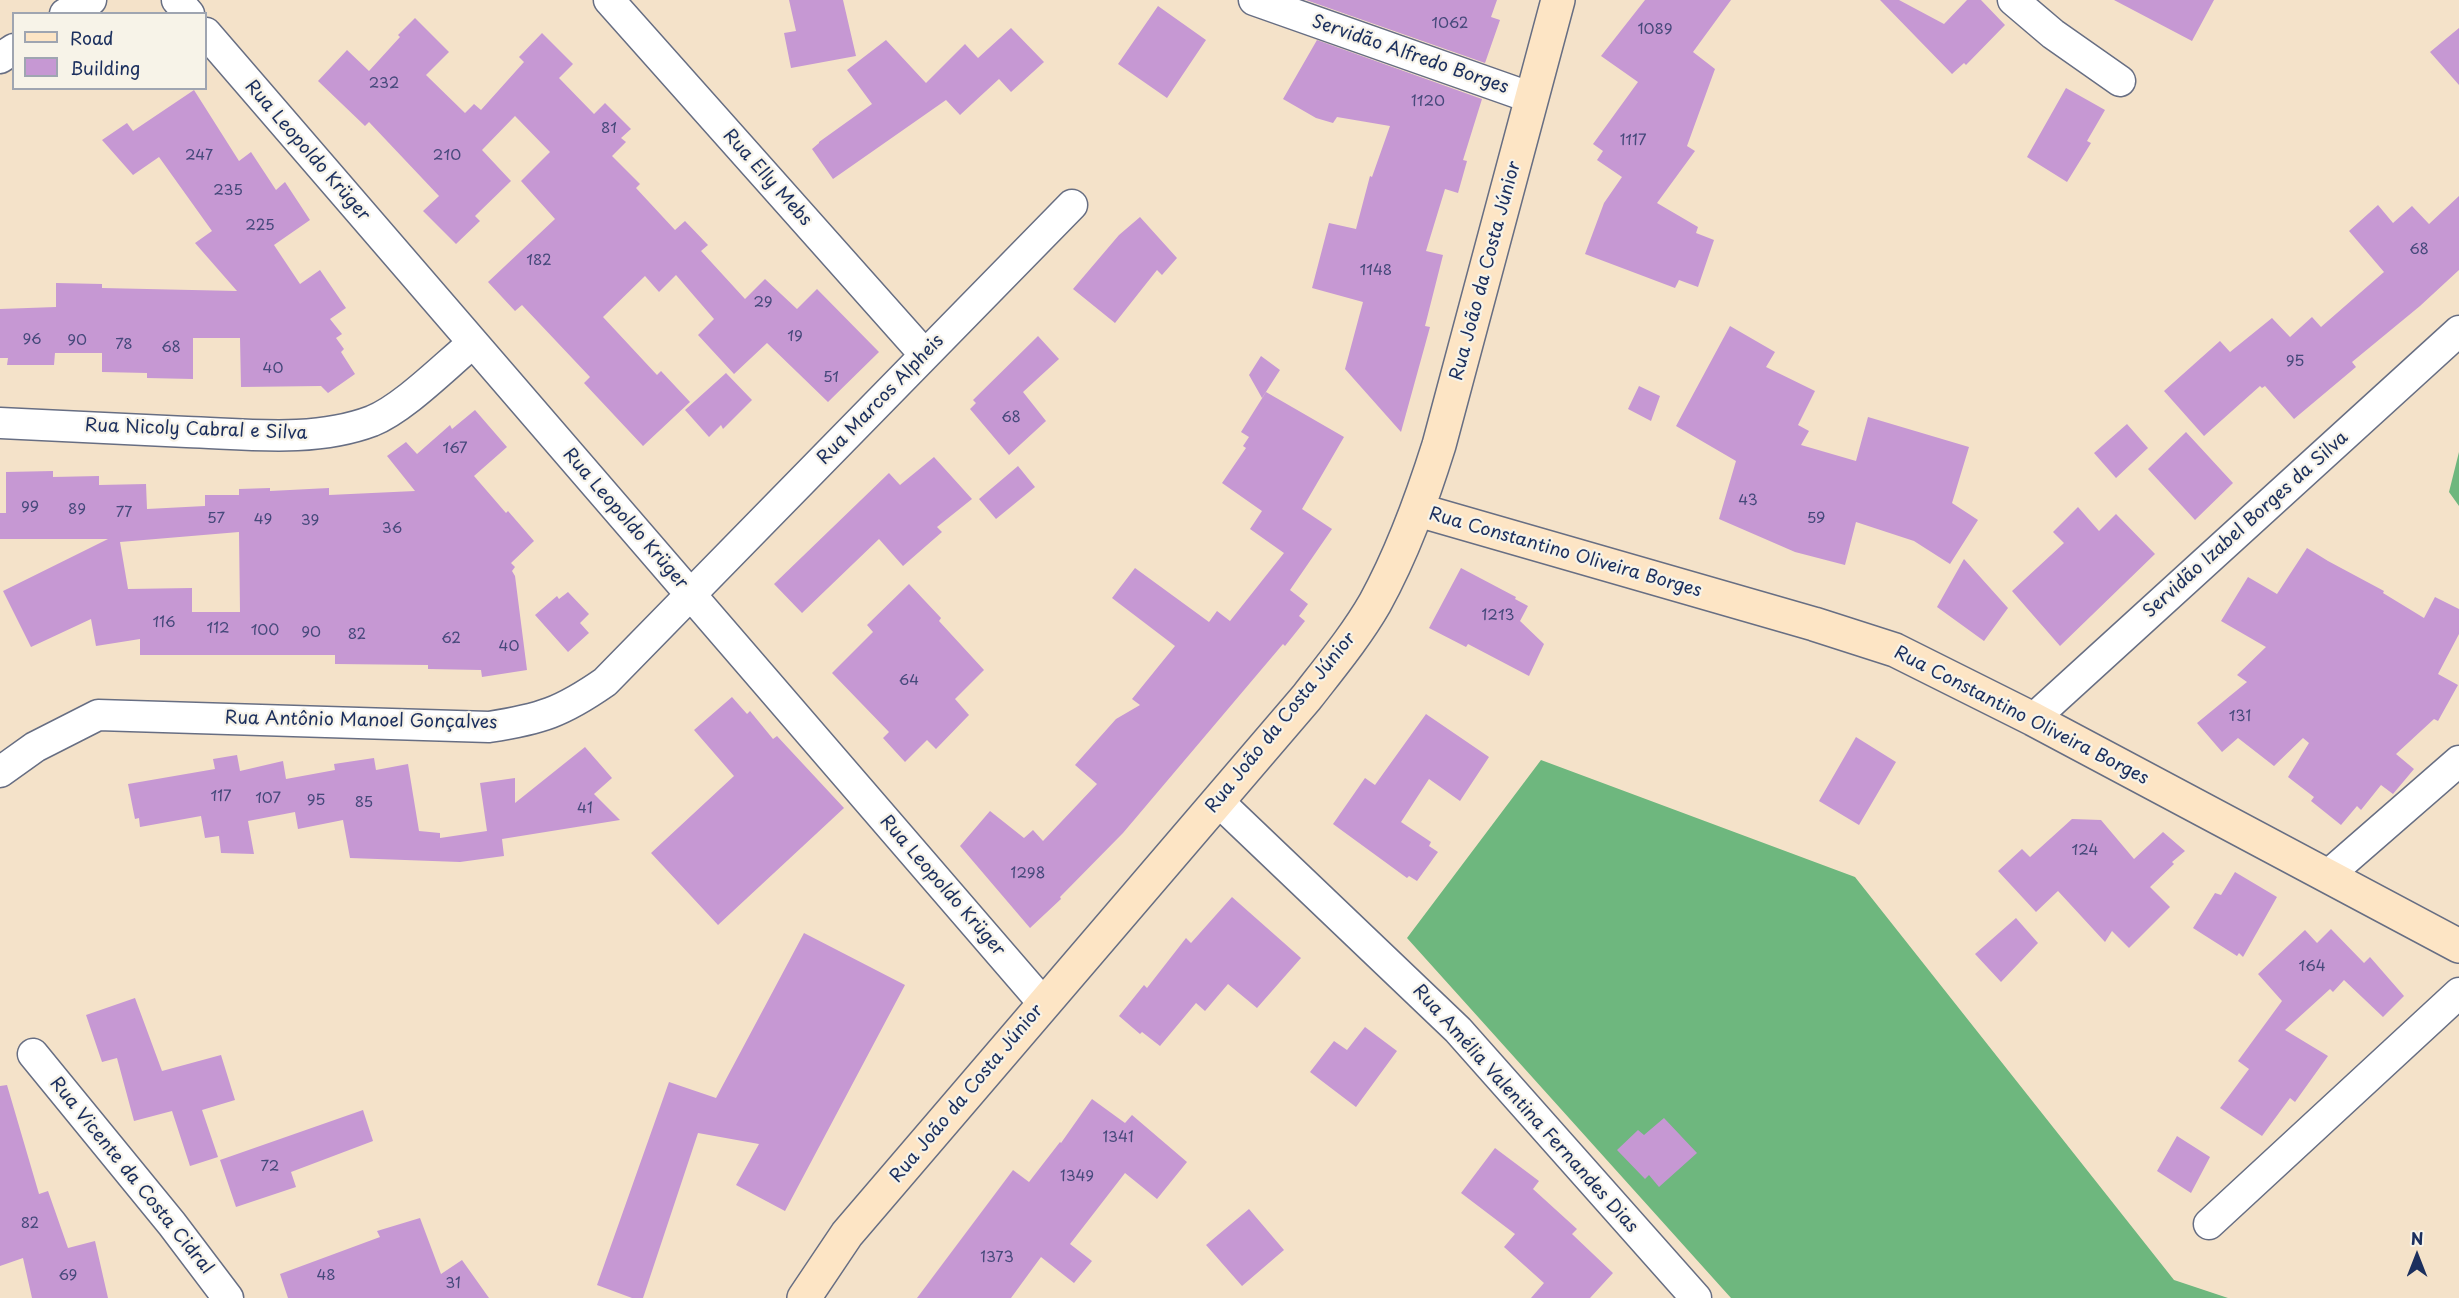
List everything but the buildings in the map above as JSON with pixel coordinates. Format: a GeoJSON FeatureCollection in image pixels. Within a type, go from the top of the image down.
{"type":"FeatureCollection","features":[{"type":"Feature","properties":{"kind":"main road","name":"Rua João da Costa Júnior"},"geometry":{"type":"LineString","coordinates":[[804,1298],[847,1234],[1342,653],[1374,604],[1399,556],[1418,510],[1439,445],[1558,0]]}},
{"type":"Feature","properties":{"kind":"main road","name":"Rua Constantino Oliveira Borges"},"geometry":{"type":"LineString","coordinates":[[1418,510],[1814,624],[1895,650],[2033,719],[2459,946]]}},
{"type":"Feature","properties":{"kind":"street"},"geometry":{"type":"LineString","coordinates":[[69,12],[91,0]]}},
{"type":"Feature","properties":{"kind":"street"},"geometry":{"type":"LineString","coordinates":[[177,0],[187,12]]}},
{"type":"Feature","properties":{"kind":"street","name":"Rua Elly Mebs"},"geometry":{"type":"LineString","coordinates":[[609,0],[925,355]]}},
{"type":"Feature","properties":{"kind":"street","name":"Servidão Alfredo Borges"},"geometry":{"type":"LineString","coordinates":[[1254,0],[1532,98]]}},
{"type":"Feature","properties":{"kind":"street"},"geometry":{"type":"LineString","coordinates":[[2013,0],[2053,34],[2121,81]]}},
{"type":"Feature","properties":{"kind":"street","name":"Rua Leopoldo Krüger"},"geometry":{"type":"LineString","coordinates":[[207,34],[1044,1004]]}},
{"type":"Feature","properties":{"kind":"street","name":"Rua Marcos Alpheis"},"geometry":{"type":"LineString","coordinates":[[691,595],[1072,205]]}},
{"type":"Feature","properties":{"kind":"street","name":"Servidão Izabel Borges da Silva"},"geometry":{"type":"LineString","coordinates":[[2033,719],[2459,331]]}},
{"type":"Feature","properties":{"kind":"street","name":"Rua Nicoly Cabral e Silva"},"geometry":{"type":"LineString","coordinates":[[0,423],[235,434],[299,435],[340,430],[373,420],[403,402],[473,343]]}},
{"type":"Feature","properties":{"kind":"street","name":"Rua Antônio Manoel Gonçalves"},"geometry":{"type":"LineString","coordinates":[[0,772],[35,747],[98,715],[489,727],[522,722],[549,715],[574,704],[605,682],[691,595]]}},
{"type":"Feature","properties":{"kind":"street"},"geometry":{"type":"LineString","coordinates":[[2327,876],[2459,761]]}},
{"type":"Feature","properties":{"kind":"street","name":"Rua Amélia Valentina Fernandes Dias"},"geometry":{"type":"LineString","coordinates":[[1218,801],[1458,1030],[1696,1298]]}},
{"type":"Feature","properties":{"kind":"street"},"geometry":{"type":"LineString","coordinates":[[2209,1224],[2459,993]]}},
{"type":"Feature","properties":{"kind":"street","name":"Rua Vicente da Costa Cidral"},"geometry":{"type":"LineString","coordinates":[[33,1054],[172,1224],[228,1298]]}},
{"type":"Feature","properties":{"kind":"green space"},"geometry":{"type":"Polygon","coordinates":[[[2459,452],[2459,506],[2449,492],[2459,452]]]}},
{"type":"Feature","properties":{"kind":"green space"},"geometry":{"type":"Polygon","coordinates":[[[1541,760],[1855,877],[2174,1280],[2228,1298],[1731,1298],[1407,938],[1541,760]]]}}]}
